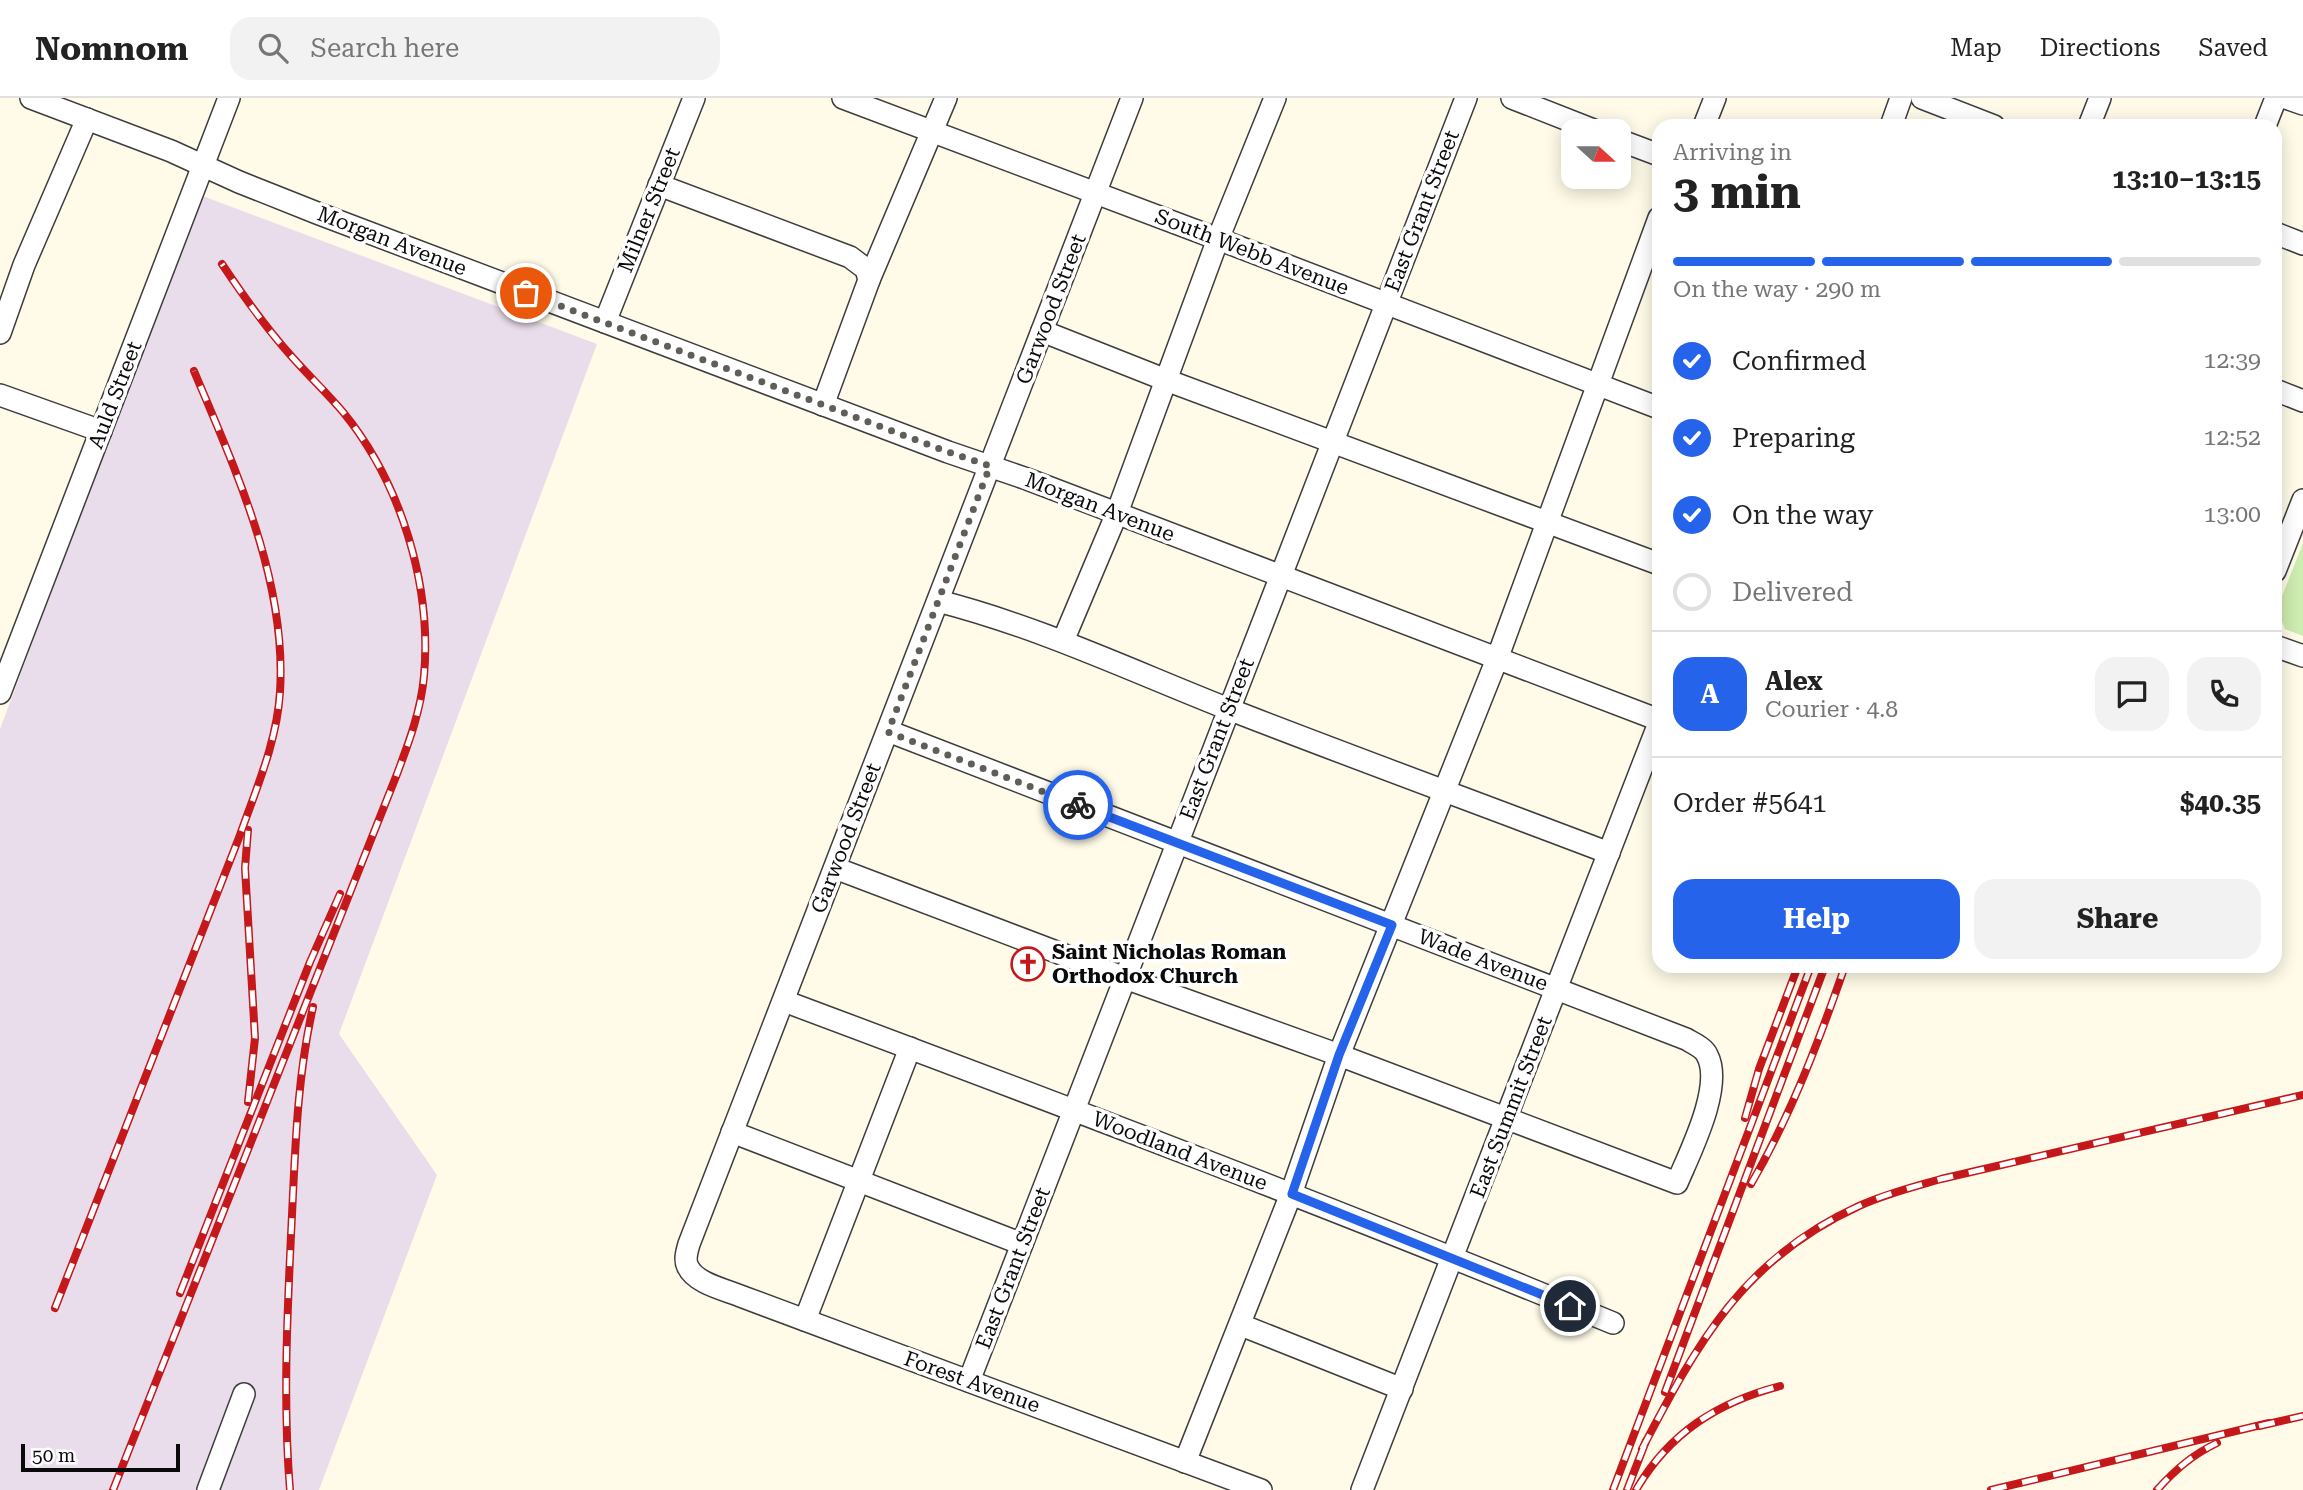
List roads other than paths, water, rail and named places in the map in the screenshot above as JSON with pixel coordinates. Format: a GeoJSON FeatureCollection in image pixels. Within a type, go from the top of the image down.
{"type":"FeatureCollection","features":[{"type":"Feature","properties":{"kind":"street","name":"Morgan Avenue"},"geometry":{"type":"LineString","coordinates":[[31,98],[317,213],[823,405],[1117,513],[1652,719]]}},
{"type":"Feature","properties":{"kind":"street","name":"Auld Street"},"geometry":{"type":"LineString","coordinates":[[0,692],[229,98]]}},
{"type":"Feature","properties":{"kind":"street","name":"Milner Street"},"geometry":{"type":"LineString","coordinates":[[605,323],[694,98]]}},
{"type":"Feature","properties":{"kind":"street","name":"South Webb Avenue"},"geometry":{"type":"LineString","coordinates":[[843,98],[1652,405]]}},
{"type":"Feature","properties":{"kind":"street"},"geometry":{"type":"LineString","coordinates":[[823,405],[869,279],[946,98]]}},
{"type":"Feature","properties":{"kind":"street","name":"Garwood Street"},"geometry":{"type":"LineString","coordinates":[[687,1266],[689,1244],[1132,98]]}},
{"type":"Feature","properties":{"kind":"street"},"geometry":{"type":"LineString","coordinates":[[1063,641],[1117,513],[1218,239],[1275,98]]}},
{"type":"Feature","properties":{"kind":"street","name":"East Grant Street"},"geometry":{"type":"LineString","coordinates":[[970,1381],[1466,98]]}},
{"type":"Feature","properties":{"kind":"street"},"geometry":{"type":"LineString","coordinates":[[1512,98],[1565,119]]}},
{"type":"Feature","properties":{"kind":"street"},"geometry":{"type":"LineString","coordinates":[[1707,119],[1715,98]]}},
{"type":"Feature","properties":{"kind":"street"},"geometry":{"type":"LineString","coordinates":[[1894,119],[1901,98]]}},
{"type":"Feature","properties":{"kind":"street"},"geometry":{"type":"LineString","coordinates":[[1922,98],[1976,119]]}},
{"type":"Feature","properties":{"kind":"street"},"geometry":{"type":"LineString","coordinates":[[2092,119],[2100,98]]}},
{"type":"Feature","properties":{"kind":"street"},"geometry":{"type":"LineString","coordinates":[[2268,119],[2276,98]]}},
{"type":"Feature","properties":{"kind":"street"},"geometry":{"type":"LineString","coordinates":[[2286,98],[2303,104]]}},
{"type":"Feature","properties":{"kind":"street"},"geometry":{"type":"LineString","coordinates":[[0,333],[24,265],[87,119]]}},
{"type":"Feature","properties":{"kind":"street"},"geometry":{"type":"LineString","coordinates":[[1631,144],[1652,152]]}},
{"type":"Feature","properties":{"kind":"street"},"geometry":{"type":"LineString","coordinates":[[659,185],[850,257],[866,270],[869,279]]}},
{"type":"Feature","properties":{"kind":"street"},"geometry":{"type":"LineString","coordinates":[[2282,236],[2303,244]]}},
{"type":"Feature","properties":{"kind":"street"},"geometry":{"type":"LineString","coordinates":[[1185,1461],[1292,1194],[1339,1055],[1497,659],[1652,237]]}},
{"type":"Feature","properties":{"kind":"street"},"geometry":{"type":"LineString","coordinates":[[1042,331],[1652,561]]}},
{"type":"Feature","properties":{"kind":"street"},"geometry":{"type":"LineString","coordinates":[[2282,393],[2303,401]]}},
{"type":"Feature","properties":{"kind":"street"},"geometry":{"type":"LineString","coordinates":[[0,395],[101,431]]}},
{"type":"Feature","properties":{"kind":"street"},"geometry":{"type":"LineString","coordinates":[[2282,553],[2303,500]]}},
{"type":"Feature","properties":{"kind":"street"},"geometry":{"type":"LineString","coordinates":[[938,601],[995,617],[1063,641],[1229,709],[1609,853]]}},
{"type":"Feature","properties":{"kind":"street"},"geometry":{"type":"LineString","coordinates":[[2282,648],[2303,656]]}},
{"type":"Feature","properties":{"kind":"street","name":"Wade Avenue"},"geometry":{"type":"LineString","coordinates":[[888,732],[1686,1039],[1707,1052],[1713,1073],[1705,1113],[1678,1183],[1506,1119]]}},
{"type":"Feature","properties":{"kind":"street","name":"East Summit Street"},"geometry":{"type":"LineString","coordinates":[[1362,1490],[1652,740]]}},
{"type":"Feature","properties":{"kind":"street"},"geometry":{"type":"LineString","coordinates":[[835,868],[1506,1119]]}},
{"type":"Feature","properties":{"kind":"street","name":"Woodland Avenue"},"geometry":{"type":"LineString","coordinates":[[784,1001],[1292,1194],[1614,1324]]}},
{"type":"Feature","properties":{"kind":"street"},"geometry":{"type":"LineString","coordinates":[[805,1320],[910,1048]]}},
{"type":"Feature","properties":{"kind":"street"},"geometry":{"type":"LineString","coordinates":[[732,1132],[1023,1244]]}},
{"type":"Feature","properties":{"kind":"street","name":"Forest Avenue"},"geometry":{"type":"LineString","coordinates":[[687,1266],[701,1279],[805,1320],[1261,1490]]}},
{"type":"Feature","properties":{"kind":"street"},"geometry":{"type":"LineString","coordinates":[[1241,1325],[1402,1389]]}},
{"type":"Feature","properties":{"kind":"street"},"geometry":{"type":"LineString","coordinates":[[208,1490],[244,1394]]}},
{"type":"Feature","properties":{"kind":"railway"},"geometry":{"type":"LineString","coordinates":[[113,1490],[397,774],[417,714],[424,676],[423,606],[417,571],[408,536],[381,470],[343,412],[274,335],[222,264]]}},
{"type":"Feature","properties":{"kind":"railway"},"geometry":{"type":"LineString","coordinates":[[55,1308],[240,835],[265,765],[278,711],[280,650],[267,568],[242,487],[194,371]]}},
{"type":"Feature","properties":{"kind":"railway"},"geometry":{"type":"LineString","coordinates":[[248,830],[245,868],[255,1038],[248,1102]]}},
{"type":"Feature","properties":{"kind":"railway"},"geometry":{"type":"LineString","coordinates":[[180,1293],[310,962],[340,894]]}},
{"type":"Feature","properties":{"kind":"railway"},"geometry":{"type":"LineString","coordinates":[[1745,1118],[1759,1069],[1795,973]]}},
{"type":"Feature","properties":{"kind":"railway"},"geometry":{"type":"LineString","coordinates":[[1613,1490],[1808,973]]}},
{"type":"Feature","properties":{"kind":"railway"},"geometry":{"type":"LineString","coordinates":[[1665,1392],[1822,973]]}},
{"type":"Feature","properties":{"kind":"railway"},"geometry":{"type":"LineString","coordinates":[[1751,1184],[1803,1077],[1842,973]]}},
{"type":"Feature","properties":{"kind":"railway"},"geometry":{"type":"LineString","coordinates":[[290,1490],[286,1394],[295,1149],[303,1064],[313,1007]]}},
{"type":"Feature","properties":{"kind":"railway"},"geometry":{"type":"LineString","coordinates":[[1642,1449],[1683,1373],[1728,1307],[1754,1278],[1784,1251],[1819,1227],[1869,1202],[1941,1179],[2303,1095]]}},
{"type":"Feature","properties":{"kind":"railway"},"geometry":{"type":"LineString","coordinates":[[1636,1490],[1664,1452],[1697,1423],[1736,1401],[1780,1386]]}},
{"type":"Feature","properties":{"kind":"railway"},"geometry":{"type":"LineString","coordinates":[[2259,1426],[2303,1416]]}},
{"type":"Feature","properties":{"kind":"railway"},"geometry":{"type":"LineString","coordinates":[[1991,1490],[2269,1423]]}},
{"type":"Feature","properties":{"kind":"railway"},"geometry":{"type":"LineString","coordinates":[[1627,1490],[1646,1441]]}},
{"type":"Feature","properties":{"kind":"railway"},"geometry":{"type":"LineString","coordinates":[[2157,1490],[2184,1464],[2217,1443]]}},
{"type":"Feature","properties":{"kind":"place","name":"Saint Nicholas Roman Orthodox Church"},"geometry":{"type":"Point","coordinates":[1028,964]}}]}
